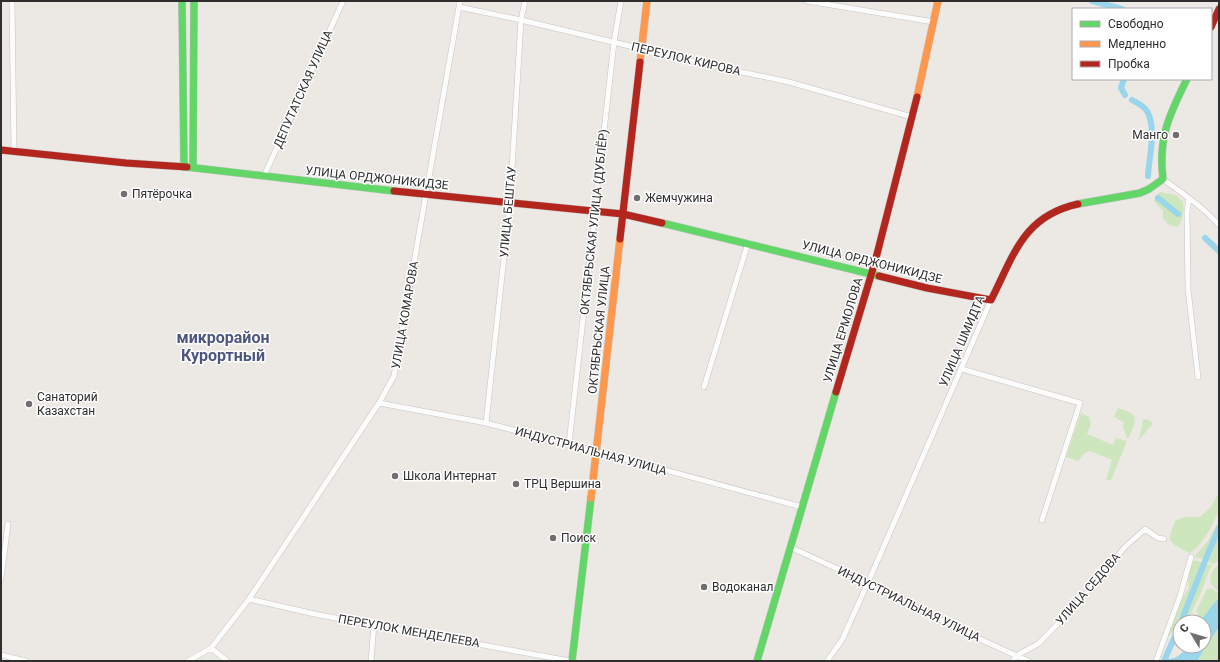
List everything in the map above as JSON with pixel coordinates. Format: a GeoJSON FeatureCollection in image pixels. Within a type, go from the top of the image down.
{"type":"FeatureCollection","features":[{"type":"Feature","properties":{"kind":"street"},"geometry":{"type":"LineString","coordinates":[[12,1],[14,151]]}},
{"type":"Feature","properties":{"kind":"street"},"geometry":{"type":"LineString","coordinates":[[182,1],[184,168]]}},
{"type":"Feature","properties":{"kind":"street"},"geometry":{"type":"LineString","coordinates":[[193,168],[194,1]]}},
{"type":"Feature","properties":{"kind":"street","name":"ДЕПУТАТСКАЯ УЛИЦА"},"geometry":{"type":"LineString","coordinates":[[264,176],[343,1]]}},
{"type":"Feature","properties":{"kind":"street","name":"УЛИЦА КОМАРОВА"},"geometry":{"type":"LineString","coordinates":[[211,648],[249,599],[379,402],[394,376],[460,1]]}},
{"type":"Feature","properties":{"kind":"street","name":"УЛИЦА БЕШТАУ"},"geometry":{"type":"LineString","coordinates":[[486,424],[510,202],[521,20],[524,1]]}},
{"type":"Feature","properties":{"kind":"street","name":"ОКТЯБРЬСКАЯ УЛИЦА (ДУБЛЁР)"},"geometry":{"type":"LineString","coordinates":[[569,444],[614,42],[621,1]]}},
{"type":"Feature","properties":{"kind":"street","name":"ОКТЯБРЬСКАЯ УЛИЦА"},"geometry":{"type":"LineString","coordinates":[[571,661],[647,1]]}},
{"type":"Feature","properties":{"kind":"street"},"geometry":{"type":"LineString","coordinates":[[807,1],[934,22]]}},
{"type":"Feature","properties":{"kind":"street","name":"УЛИЦА ЕРМОЛОВА"},"geometry":{"type":"LineString","coordinates":[[757,661],[871,274],[912,117],[938,1]]}},
{"type":"Feature","properties":{"kind":"street","name":"ПЕРЕУЛОК КИРОВА"},"geometry":{"type":"LineString","coordinates":[[459,7],[614,42],[652,53],[788,82],[912,117]]}},
{"type":"Feature","properties":{"kind":"street"},"geometry":{"type":"LineString","coordinates":[[1212,25],[1219,9]]}},
{"type":"Feature","properties":{"kind":"street"},"geometry":{"type":"LineString","coordinates":[[1187,80],[1170,113],[1162,137],[1163,179],[1190,198],[1219,225]]}},
{"type":"Feature","properties":{"kind":"street"},"geometry":{"type":"LineString","coordinates":[[182,89],[194,89]]}},
{"type":"Feature","properties":{"kind":"street","name":"УЛИЦА ОРДЖОНИКИДЗЕ"},"geometry":{"type":"LineString","coordinates":[[1,150],[126,163],[193,168],[426,195],[623,214],[748,243],[927,288],[991,300]]}},
{"type":"Feature","properties":{"kind":"street","name":"УЛИЦА ШМИДТА"},"geometry":{"type":"LineString","coordinates":[[827,661],[842,640],[991,300],[1025,238],[1034,226],[1043,218],[1054,212],[1072,206],[1140,193],[1154,186],[1163,179]]}},
{"type":"Feature","properties":{"kind":"street"},"geometry":{"type":"LineString","coordinates":[[1190,198],[1187,212],[1188,289],[1198,377]]}},
{"type":"Feature","properties":{"kind":"street"},"geometry":{"type":"LineString","coordinates":[[704,387],[748,243]]}},
{"type":"Feature","properties":{"kind":"street"},"geometry":{"type":"LineString","coordinates":[[962,368],[1080,403],[1042,520]]}},
{"type":"Feature","properties":{"kind":"street","name":"ИНДУСТРИАЛЬНАЯ УЛИЦА"},"geometry":{"type":"LineString","coordinates":[[379,402],[486,424],[569,444],[802,507]]}},
{"type":"Feature","properties":{"kind":"street"},"geometry":{"type":"LineString","coordinates":[[1,579],[8,524]]}},
{"type":"Feature","properties":{"kind":"street","name":"УЛИЦА СЕДОВА"},"geometry":{"type":"LineString","coordinates":[[1016,656],[1038,644],[1074,607],[1126,546],[1145,528],[1158,538],[1164,539]]}},
{"type":"Feature","properties":{"kind":"street","name":"ИНДУСТРИАЛЬНАЯ УЛИЦА"},"geometry":{"type":"LineString","coordinates":[[790,547],[868,582],[971,635],[1028,661]]}},
{"type":"Feature","properties":{"kind":"street"},"geometry":{"type":"LineString","coordinates":[[1156,661],[1180,596],[1191,558]]}},
{"type":"Feature","properties":{"kind":"street","name":"ПЕРЕУЛОК МЕНДЕЛЕЕВА"},"geometry":{"type":"LineString","coordinates":[[249,599],[319,615],[571,661]]}},
{"type":"Feature","properties":{"kind":"street"},"geometry":{"type":"LineString","coordinates":[[371,661],[374,624]]}},
{"type":"Feature","properties":{"kind":"street"},"geometry":{"type":"LineString","coordinates":[[188,661],[211,648],[227,661]]}},
{"type":"Feature","properties":{"kind":"street"},"geometry":{"type":"LineString","coordinates":[[1,655],[26,661]]}},
{"type":"Feature","properties":{"kind":"street"},"geometry":{"type":"LineString","coordinates":[[1013,661],[1016,656]]}},
{"type":"Feature","properties":{"kind":"green space"},"geometry":{"type":"Polygon","coordinates":[[[1160,192],[1176,195],[1183,202],[1183,214],[1178,226],[1169,225],[1166,222],[1163,218],[1163,211],[1154,201],[1155,197],[1160,192]]]}},
{"type":"Feature","properties":{"kind":"green space"},"geometry":{"type":"Polygon","coordinates":[[[1118,408],[1125,410],[1135,418],[1129,438],[1127,438],[1123,427],[1124,422],[1114,417],[1118,408]]]}},
{"type":"Feature","properties":{"kind":"green space"},"geometry":{"type":"Polygon","coordinates":[[[1081,413],[1089,417],[1091,424],[1087,434],[1113,445],[1116,438],[1127,441],[1111,480],[1106,480],[1112,460],[1090,451],[1085,453],[1078,461],[1066,457],[1081,413]]]}},
{"type":"Feature","properties":{"kind":"green space"},"geometry":{"type":"Polygon","coordinates":[[[1146,419],[1153,423],[1139,440],[1143,420],[1146,419]]]}},
{"type":"Feature","properties":{"kind":"green space"},"geometry":{"type":"Polygon","coordinates":[[[1219,493],[1218,514],[1198,547],[1189,553],[1174,545],[1169,539],[1175,521],[1185,517],[1200,517],[1210,508],[1219,493]]]}},
{"type":"Feature","properties":{"kind":"green space"},"geometry":{"type":"Polygon","coordinates":[[[1219,520],[1219,526],[1204,559],[1194,557],[1208,541],[1219,520]]]}},
{"type":"Feature","properties":{"kind":"green space"},"geometry":{"type":"Polygon","coordinates":[[[1219,529],[1219,560],[1214,564],[1205,561],[1219,529]]]}},
{"type":"Feature","properties":{"kind":"green space"},"geometry":{"type":"Polygon","coordinates":[[[1194,560],[1204,563],[1181,614],[1176,614],[1182,598],[1189,588],[1188,581],[1194,560]]]}},
{"type":"Feature","properties":{"kind":"green space"},"geometry":{"type":"Polygon","coordinates":[[[1206,564],[1213,565],[1210,568],[1191,614],[1185,614],[1206,564]]]}},
{"type":"Feature","properties":{"kind":"green space"},"geometry":{"type":"Polygon","coordinates":[[[1219,564],[1219,591],[1212,585],[1210,578],[1211,574],[1219,564]]]}},
{"type":"Feature","properties":{"kind":"green space"},"geometry":{"type":"Polygon","coordinates":[[[1211,588],[1219,594],[1219,598],[1206,614],[1198,614],[1198,612],[1196,611],[1207,589],[1211,588]]]}},
{"type":"Feature","properties":{"kind":"green space"},"geometry":{"type":"Polygon","coordinates":[[[1172,624],[1172,632],[1166,640],[1172,624]]]}},
{"type":"Feature","properties":{"kind":"green space"},"geometry":{"type":"Polygon","coordinates":[[[1219,627],[1219,661],[1197,661],[1202,654],[1212,654],[1212,638],[1219,627]]]}},
{"type":"Feature","properties":{"kind":"water"},"geometry":{"type":"Polygon","coordinates":[[[1219,598],[1219,627],[1212,638],[1212,614],[1206,614],[1219,598]]]}},
{"type":"Feature","properties":{"kind":"water"},"geometry":{"type":"Polygon","coordinates":[[[1202,654],[1197,661],[1167,661],[1168,659],[1179,655],[1202,654]]]}},
{"type":"Feature","properties":{"kind":"waterway"},"geometry":{"type":"LineString","coordinates":[[1092,1],[1118,8]]}},
{"type":"Feature","properties":{"kind":"waterway"},"geometry":{"type":"LineString","coordinates":[[1124,80],[1121,88],[1125,95]]}},
{"type":"Feature","properties":{"kind":"waterway"},"geometry":{"type":"LineString","coordinates":[[1132,100],[1146,109],[1152,126],[1152,143],[1148,176]]}},
{"type":"Feature","properties":{"kind":"waterway"},"geometry":{"type":"LineString","coordinates":[[1158,198],[1178,214]]}},
{"type":"Feature","properties":{"kind":"waterway"},"geometry":{"type":"LineString","coordinates":[[1205,238],[1219,251]]}},
{"type":"Feature","properties":{"kind":"waterway"},"geometry":{"type":"LineString","coordinates":[[1184,614],[1219,528]]}},
{"type":"Feature","properties":{"kind":"waterway"},"geometry":{"type":"LineString","coordinates":[[1164,661],[1172,643]]}},
{"type":"Feature","properties":{"kind":"traffic: fast"},"geometry":{"type":"LineString","coordinates":[[182,1],[184,167]]}},
{"type":"Feature","properties":{"kind":"traffic: fast"},"geometry":{"type":"LineString","coordinates":[[193,168],[194,1]]}},
{"type":"Feature","properties":{"kind":"traffic: fast"},"geometry":{"type":"LineString","coordinates":[[1078,204],[1140,193],[1149,189],[1163,179],[1162,151],[1166,127],[1187,80]]}},
{"type":"Feature","properties":{"kind":"traffic: fast"},"geometry":{"type":"LineString","coordinates":[[187,167],[394,191]]}},
{"type":"Feature","properties":{"kind":"traffic: fast"},"geometry":{"type":"LineString","coordinates":[[662,223],[879,276]]}},
{"type":"Feature","properties":{"kind":"traffic: fast"},"geometry":{"type":"LineString","coordinates":[[757,661],[836,392]]}},
{"type":"Feature","properties":{"kind":"traffic: fast"},"geometry":{"type":"LineString","coordinates":[[572,661],[591,498]]}},
{"type":"Feature","properties":{"kind":"traffic: slow"},"geometry":{"type":"LineString","coordinates":[[640,62],[647,1]]}},
{"type":"Feature","properties":{"kind":"traffic: slow"},"geometry":{"type":"LineString","coordinates":[[917,97],[938,1]]}},
{"type":"Feature","properties":{"kind":"traffic: slow"},"geometry":{"type":"LineString","coordinates":[[591,498],[620,239]]}},
{"type":"Feature","properties":{"kind":"traffic: jam"},"geometry":{"type":"LineString","coordinates":[[1212,25],[1219,9]]}},
{"type":"Feature","properties":{"kind":"traffic: jam"},"geometry":{"type":"LineString","coordinates":[[620,239],[640,62]]}},
{"type":"Feature","properties":{"kind":"traffic: jam"},"geometry":{"type":"LineString","coordinates":[[836,392],[875,262],[917,97]]}},
{"type":"Feature","properties":{"kind":"traffic: jam"},"geometry":{"type":"LineString","coordinates":[[1,150],[126,163],[187,167]]}},
{"type":"Feature","properties":{"kind":"traffic: jam"},"geometry":{"type":"LineString","coordinates":[[394,191],[623,214],[662,223]]}},
{"type":"Feature","properties":{"kind":"traffic: jam"},"geometry":{"type":"LineString","coordinates":[[879,276],[927,288],[991,300],[1014,253],[1032,228],[1044,218],[1059,210],[1078,204]]}},
{"type":"Feature","properties":{"kind":"place","name":"Манго"},"geometry":{"type":"Point","coordinates":[1176,135]}},
{"type":"Feature","properties":{"kind":"place","name":"Пятёрочка"},"geometry":{"type":"Point","coordinates":[124,194]}},
{"type":"Feature","properties":{"kind":"place","name":"Жемчужина"},"geometry":{"type":"Point","coordinates":[637,198]}},
{"type":"Feature","properties":{"kind":"place","name":"Санаторий Казахстан"},"geometry":{"type":"Point","coordinates":[29,404]}},
{"type":"Feature","properties":{"kind":"place","name":"Школа Интернат"},"geometry":{"type":"Point","coordinates":[395,476]}},
{"type":"Feature","properties":{"kind":"place","name":"ТРЦ Вершина"},"geometry":{"type":"Point","coordinates":[516,484]}},
{"type":"Feature","properties":{"kind":"place","name":"Поиск"},"geometry":{"type":"Point","coordinates":[553,538]}},
{"type":"Feature","properties":{"kind":"place","name":"Водоканал"},"geometry":{"type":"Point","coordinates":[704,587]}},
{"type":"Feature","properties":{"kind":"district","name":"микрорайон Курортный"},"geometry":{"type":"Point","coordinates":[223,346]}}]}
